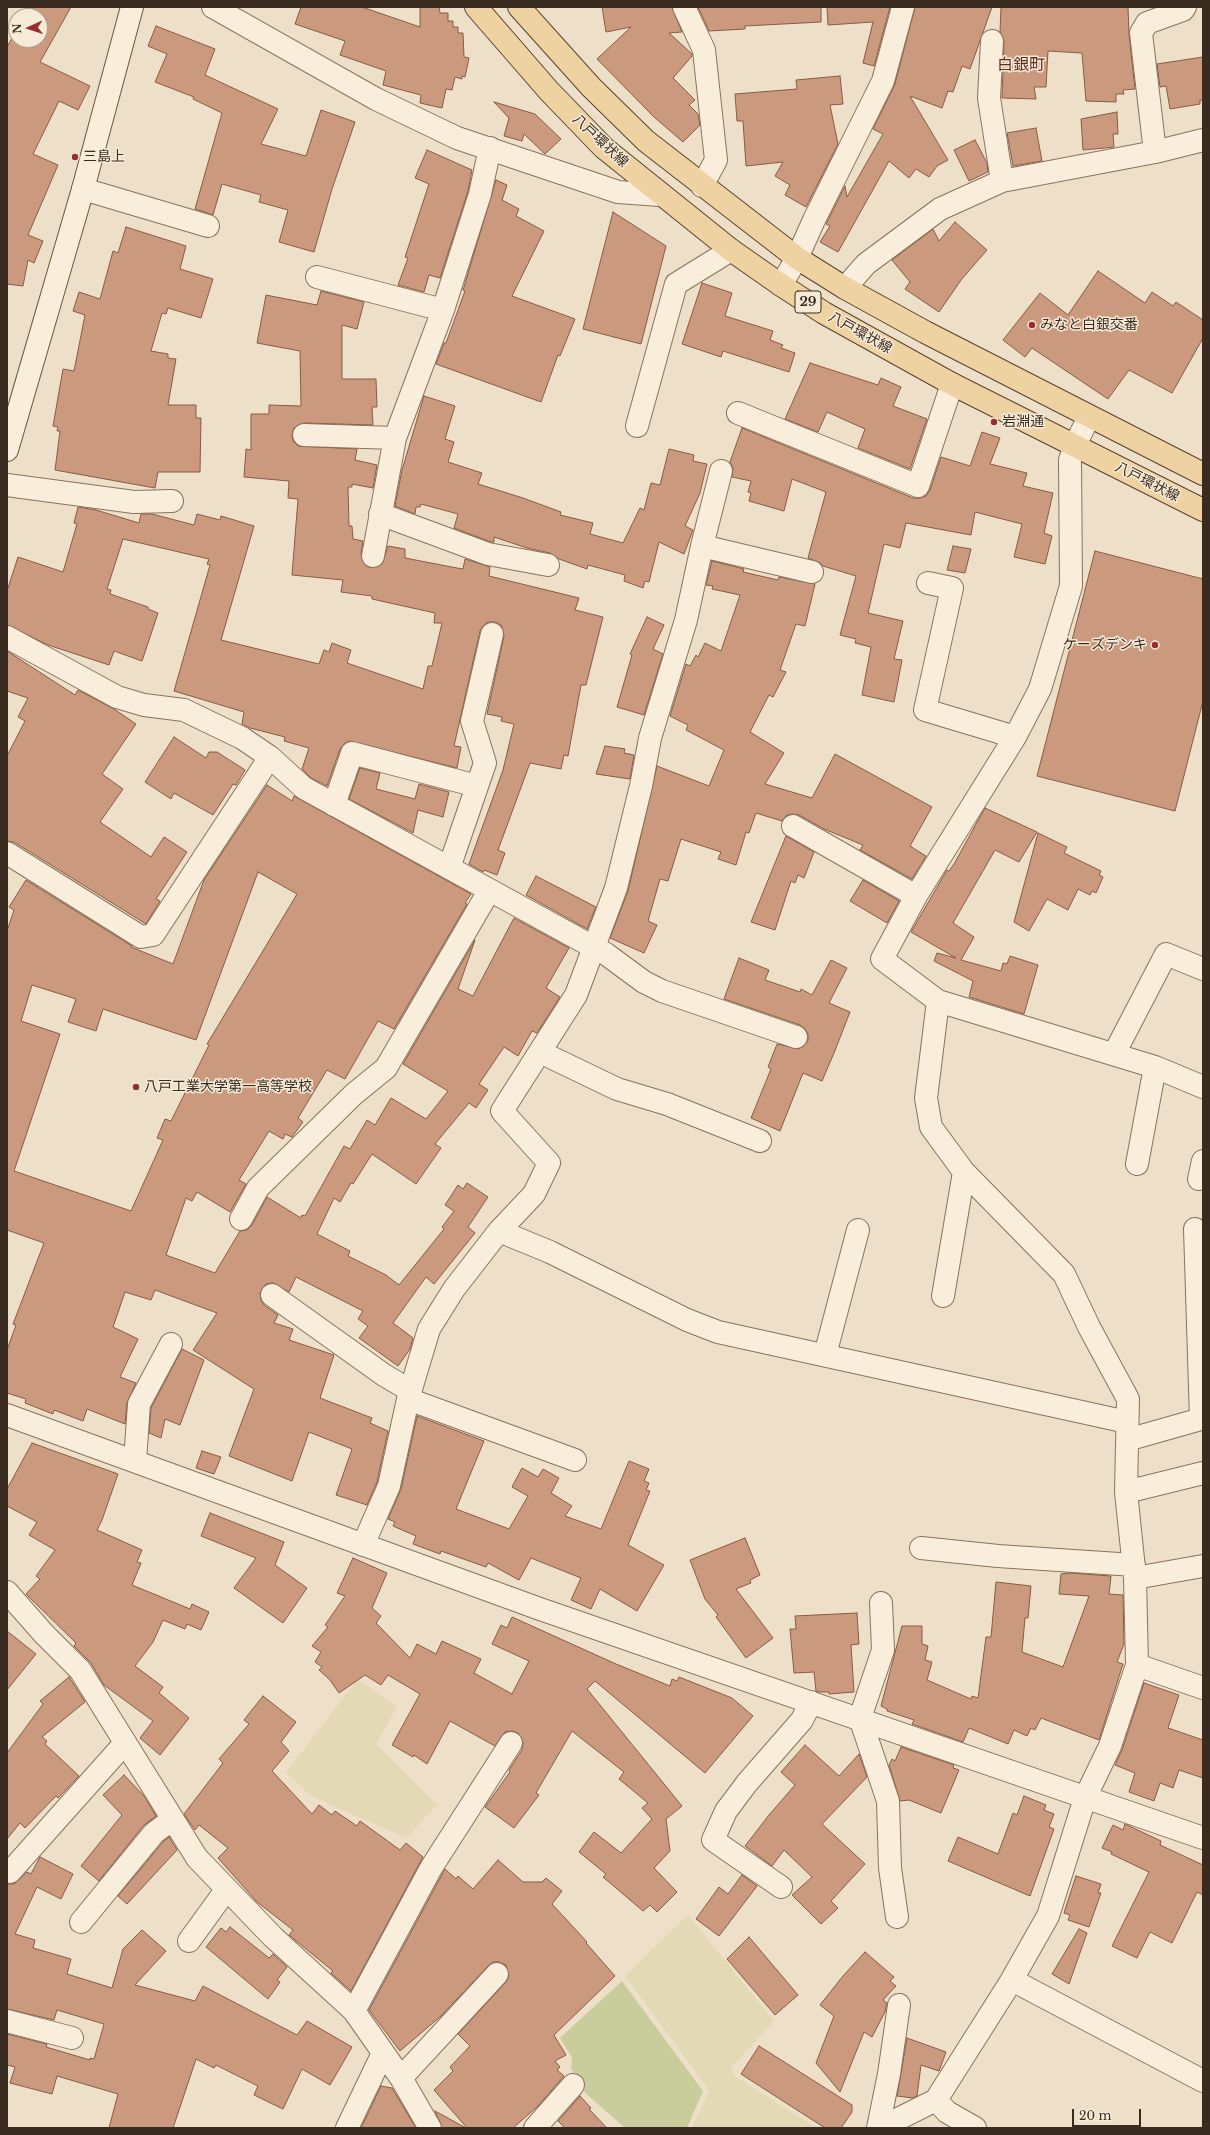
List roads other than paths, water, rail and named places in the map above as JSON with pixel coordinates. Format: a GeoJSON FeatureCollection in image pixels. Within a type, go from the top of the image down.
{"type":"FeatureCollection","features":[{"type":"Feature","properties":{"kind":"main road","name":"八戸環状線"},"geometry":{"type":"LineString","coordinates":[[476,7],[549,91],[599,142],[660,195],[730,250],[824,313],[952,384],[1203,510]]}},
{"type":"Feature","properties":{"kind":"main road","name":"29"},"geometry":{"type":"LineString","coordinates":[[519,7],[591,87],[646,141],[702,186],[797,258],[845,288],[925,332],[1203,474]]}},
{"type":"Feature","properties":{"kind":"street"},"geometry":{"type":"LineString","coordinates":[[7,450],[83,189],[132,7]]}},
{"type":"Feature","properties":{"kind":"street"},"geometry":{"type":"LineString","coordinates":[[213,7],[376,99],[457,138],[618,192],[660,195]]}},
{"type":"Feature","properties":{"kind":"street"},"geometry":{"type":"LineString","coordinates":[[684,7],[704,50],[716,160],[702,186]]}},
{"type":"Feature","properties":{"kind":"street"},"geometry":{"type":"LineString","coordinates":[[781,285],[797,258],[814,220],[883,81],[904,7]]}},
{"type":"Feature","properties":{"kind":"street"},"geometry":{"type":"LineString","coordinates":[[1155,152],[1141,33],[1147,23],[1183,10],[1184,7]]}},
{"type":"Feature","properties":{"kind":"street"},"geometry":{"type":"LineString","coordinates":[[992,41],[990,98],[1002,181]]}},
{"type":"Feature","properties":{"kind":"street"},"geometry":{"type":"LineString","coordinates":[[845,288],[866,264],[940,210],[1002,181],[1155,152],[1203,140]]}},
{"type":"Feature","properties":{"kind":"street"},"geometry":{"type":"LineString","coordinates":[[373,556],[395,438],[443,310],[480,194],[490,148]]}},
{"type":"Feature","properties":{"kind":"street"},"geometry":{"type":"LineString","coordinates":[[83,189],[208,226]]}},
{"type":"Feature","properties":{"kind":"street"},"geometry":{"type":"LineString","coordinates":[[637,426],[676,284],[730,250]]}},
{"type":"Feature","properties":{"kind":"street"},"geometry":{"type":"LineString","coordinates":[[318,277],[443,310]]}},
{"type":"Feature","properties":{"kind":"street"},"geometry":{"type":"LineString","coordinates":[[738,413],[918,486],[952,384]]}},
{"type":"Feature","properties":{"kind":"street"},"geometry":{"type":"LineString","coordinates":[[1089,417],[1074,445],[1070,460],[1072,586],[1040,689],[1014,737],[916,896],[882,959],[938,1001],[1155,1067],[1203,1087]]}},
{"type":"Feature","properties":{"kind":"street"},"geometry":{"type":"LineString","coordinates":[[304,435],[395,438]]}},
{"type":"Feature","properties":{"kind":"street"},"geometry":{"type":"LineString","coordinates":[[363,1545],[389,1486],[409,1395],[429,1329],[454,1289],[499,1231],[534,1194],[549,1163],[502,1111],[576,995],[595,949],[616,888],[641,786],[650,738],[686,620],[702,546],[721,472]]}},
{"type":"Feature","properties":{"kind":"street"},"geometry":{"type":"LineString","coordinates":[[7,485],[134,502],[172,501]]}},
{"type":"Feature","properties":{"kind":"street"},"geometry":{"type":"LineString","coordinates":[[380,514],[488,554],[548,565]]}},
{"type":"Feature","properties":{"kind":"street"},"geometry":{"type":"LineString","coordinates":[[702,546],[812,572]]}},
{"type":"Feature","properties":{"kind":"street"},"geometry":{"type":"LineString","coordinates":[[928,583],[952,588],[925,710],[1014,737]]}},
{"type":"Feature","properties":{"kind":"street"},"geometry":{"type":"LineString","coordinates":[[449,868],[485,763],[472,721],[492,634]]}},
{"type":"Feature","properties":{"kind":"street"},"geometry":{"type":"LineString","coordinates":[[7,637],[117,696],[144,705],[184,710],[242,738],[270,757],[304,788],[606,954],[644,982],[662,990],[796,1036]]}},
{"type":"Feature","properties":{"kind":"street"},"geometry":{"type":"LineString","coordinates":[[334,805],[352,753],[477,786]]}},
{"type":"Feature","properties":{"kind":"street"},"geometry":{"type":"LineString","coordinates":[[7,853],[141,937],[153,935],[270,757]]}},
{"type":"Feature","properties":{"kind":"street"},"geometry":{"type":"LineString","coordinates":[[793,826],[916,896]]}},
{"type":"Feature","properties":{"kind":"street"},"geometry":{"type":"LineString","coordinates":[[241,1219],[258,1188],[354,1094],[386,1068],[490,891]]}},
{"type":"Feature","properties":{"kind":"street"},"geometry":{"type":"LineString","coordinates":[[1114,1054],[1166,954],[1203,970]]}},
{"type":"Feature","properties":{"kind":"street"},"geometry":{"type":"LineString","coordinates":[[879,2128],[936,2100],[1012,1980],[1048,1916],[1085,1798],[1110,1746],[1137,1665],[1134,1571],[1126,1492],[1128,1399],[1089,1327],[1064,1274],[964,1172],[931,1127],[926,1098],[938,1001]]}},
{"type":"Feature","properties":{"kind":"street"},"geometry":{"type":"LineString","coordinates":[[540,1052],[617,1089],[667,1104],[760,1141]]}},
{"type":"Feature","properties":{"kind":"street"},"geometry":{"type":"LineString","coordinates":[[1136,1164],[1155,1067]]}},
{"type":"Feature","properties":{"kind":"street"},"geometry":{"type":"LineString","coordinates":[[943,1296],[964,1172]]}},
{"type":"Feature","properties":{"kind":"street"},"geometry":{"type":"LineString","coordinates":[[499,1231],[550,1252],[687,1320],[718,1332],[790,1349],[825,1355],[1127,1431],[1201,1419],[1195,1229]]}},
{"type":"Feature","properties":{"kind":"street"},"geometry":{"type":"LineString","coordinates":[[825,1355],[858,1230]]}},
{"type":"Feature","properties":{"kind":"street"},"geometry":{"type":"LineString","coordinates":[[272,1295],[384,1375],[409,1395],[575,1460]]}},
{"type":"Feature","properties":{"kind":"street"},"geometry":{"type":"LineString","coordinates":[[135,1462],[139,1404],[171,1344]]}},
{"type":"Feature","properties":{"kind":"street"},"geometry":{"type":"LineString","coordinates":[[7,1415],[363,1545],[1203,1838]]}},
{"type":"Feature","properties":{"kind":"street"},"geometry":{"type":"LineString","coordinates":[[1126,1492],[1203,1473]]}},
{"type":"Feature","properties":{"kind":"street"},"geometry":{"type":"LineString","coordinates":[[921,1548],[1134,1571],[1203,1566]]}},
{"type":"Feature","properties":{"kind":"street"},"geometry":{"type":"LineString","coordinates":[[7,1592],[44,1634],[80,1670],[197,1858],[226,1890],[273,1937],[354,2011],[401,2078],[430,2128]]}},
{"type":"Feature","properties":{"kind":"street"},"geometry":{"type":"LineString","coordinates":[[881,1602],[883,1650],[860,1718],[888,1801],[890,1868],[897,1917]]}},
{"type":"Feature","properties":{"kind":"street"},"geometry":{"type":"LineString","coordinates":[[1137,1665],[1203,1688]]}},
{"type":"Feature","properties":{"kind":"street"},"geometry":{"type":"LineString","coordinates":[[781,1887],[713,1840],[726,1811],[747,1783],[802,1720],[810,1702]]}},
{"type":"Feature","properties":{"kind":"street"},"geometry":{"type":"LineString","coordinates":[[10,1872],[125,1743]]}},
{"type":"Feature","properties":{"kind":"street"},"geometry":{"type":"LineString","coordinates":[[354,2011],[431,1868],[511,1743]]}},
{"type":"Feature","properties":{"kind":"street"},"geometry":{"type":"LineString","coordinates":[[81,1922],[154,1833],[173,1819]]}},
{"type":"Feature","properties":{"kind":"street"},"geometry":{"type":"LineString","coordinates":[[189,1941],[226,1890]]}},
{"type":"Feature","properties":{"kind":"street"},"geometry":{"type":"LineString","coordinates":[[401,2078],[497,1974]]}},
{"type":"Feature","properties":{"kind":"street"},"geometry":{"type":"LineString","coordinates":[[1012,1980],[1203,2082]]}},
{"type":"Feature","properties":{"kind":"street"},"geometry":{"type":"LineString","coordinates":[[879,2128],[890,2074],[899,2005]]}},
{"type":"Feature","properties":{"kind":"street"},"geometry":{"type":"LineString","coordinates":[[7,2021],[72,2038]]}},
{"type":"Feature","properties":{"kind":"street"},"geometry":{"type":"LineString","coordinates":[[347,2128],[383,2053]]}},
{"type":"Feature","properties":{"kind":"street"},"geometry":{"type":"LineString","coordinates":[[535,2128],[573,2085]]}},
{"type":"Feature","properties":{"kind":"street"},"geometry":{"type":"LineString","coordinates":[[936,2100],[947,2112],[975,2128]]}},
{"type":"Feature","properties":{"kind":"place","name":"三島上"},"geometry":{"type":"Point","coordinates":[75,157]}},
{"type":"Feature","properties":{"kind":"place","name":"みなと白銀交番"},"geometry":{"type":"Point","coordinates":[1032,325]}},
{"type":"Feature","properties":{"kind":"place","name":"岩淵通"},"geometry":{"type":"Point","coordinates":[994,422]}},
{"type":"Feature","properties":{"kind":"place","name":"ケーズデンキ"},"geometry":{"type":"Point","coordinates":[1155,645]}},
{"type":"Feature","properties":{"kind":"place","name":"八戸工業大学第一高等学校"},"geometry":{"type":"Point","coordinates":[136,1087]}},
{"type":"Feature","properties":{"kind":"district","name":"白銀町"},"geometry":{"type":"Point","coordinates":[1021,65]}}]}
